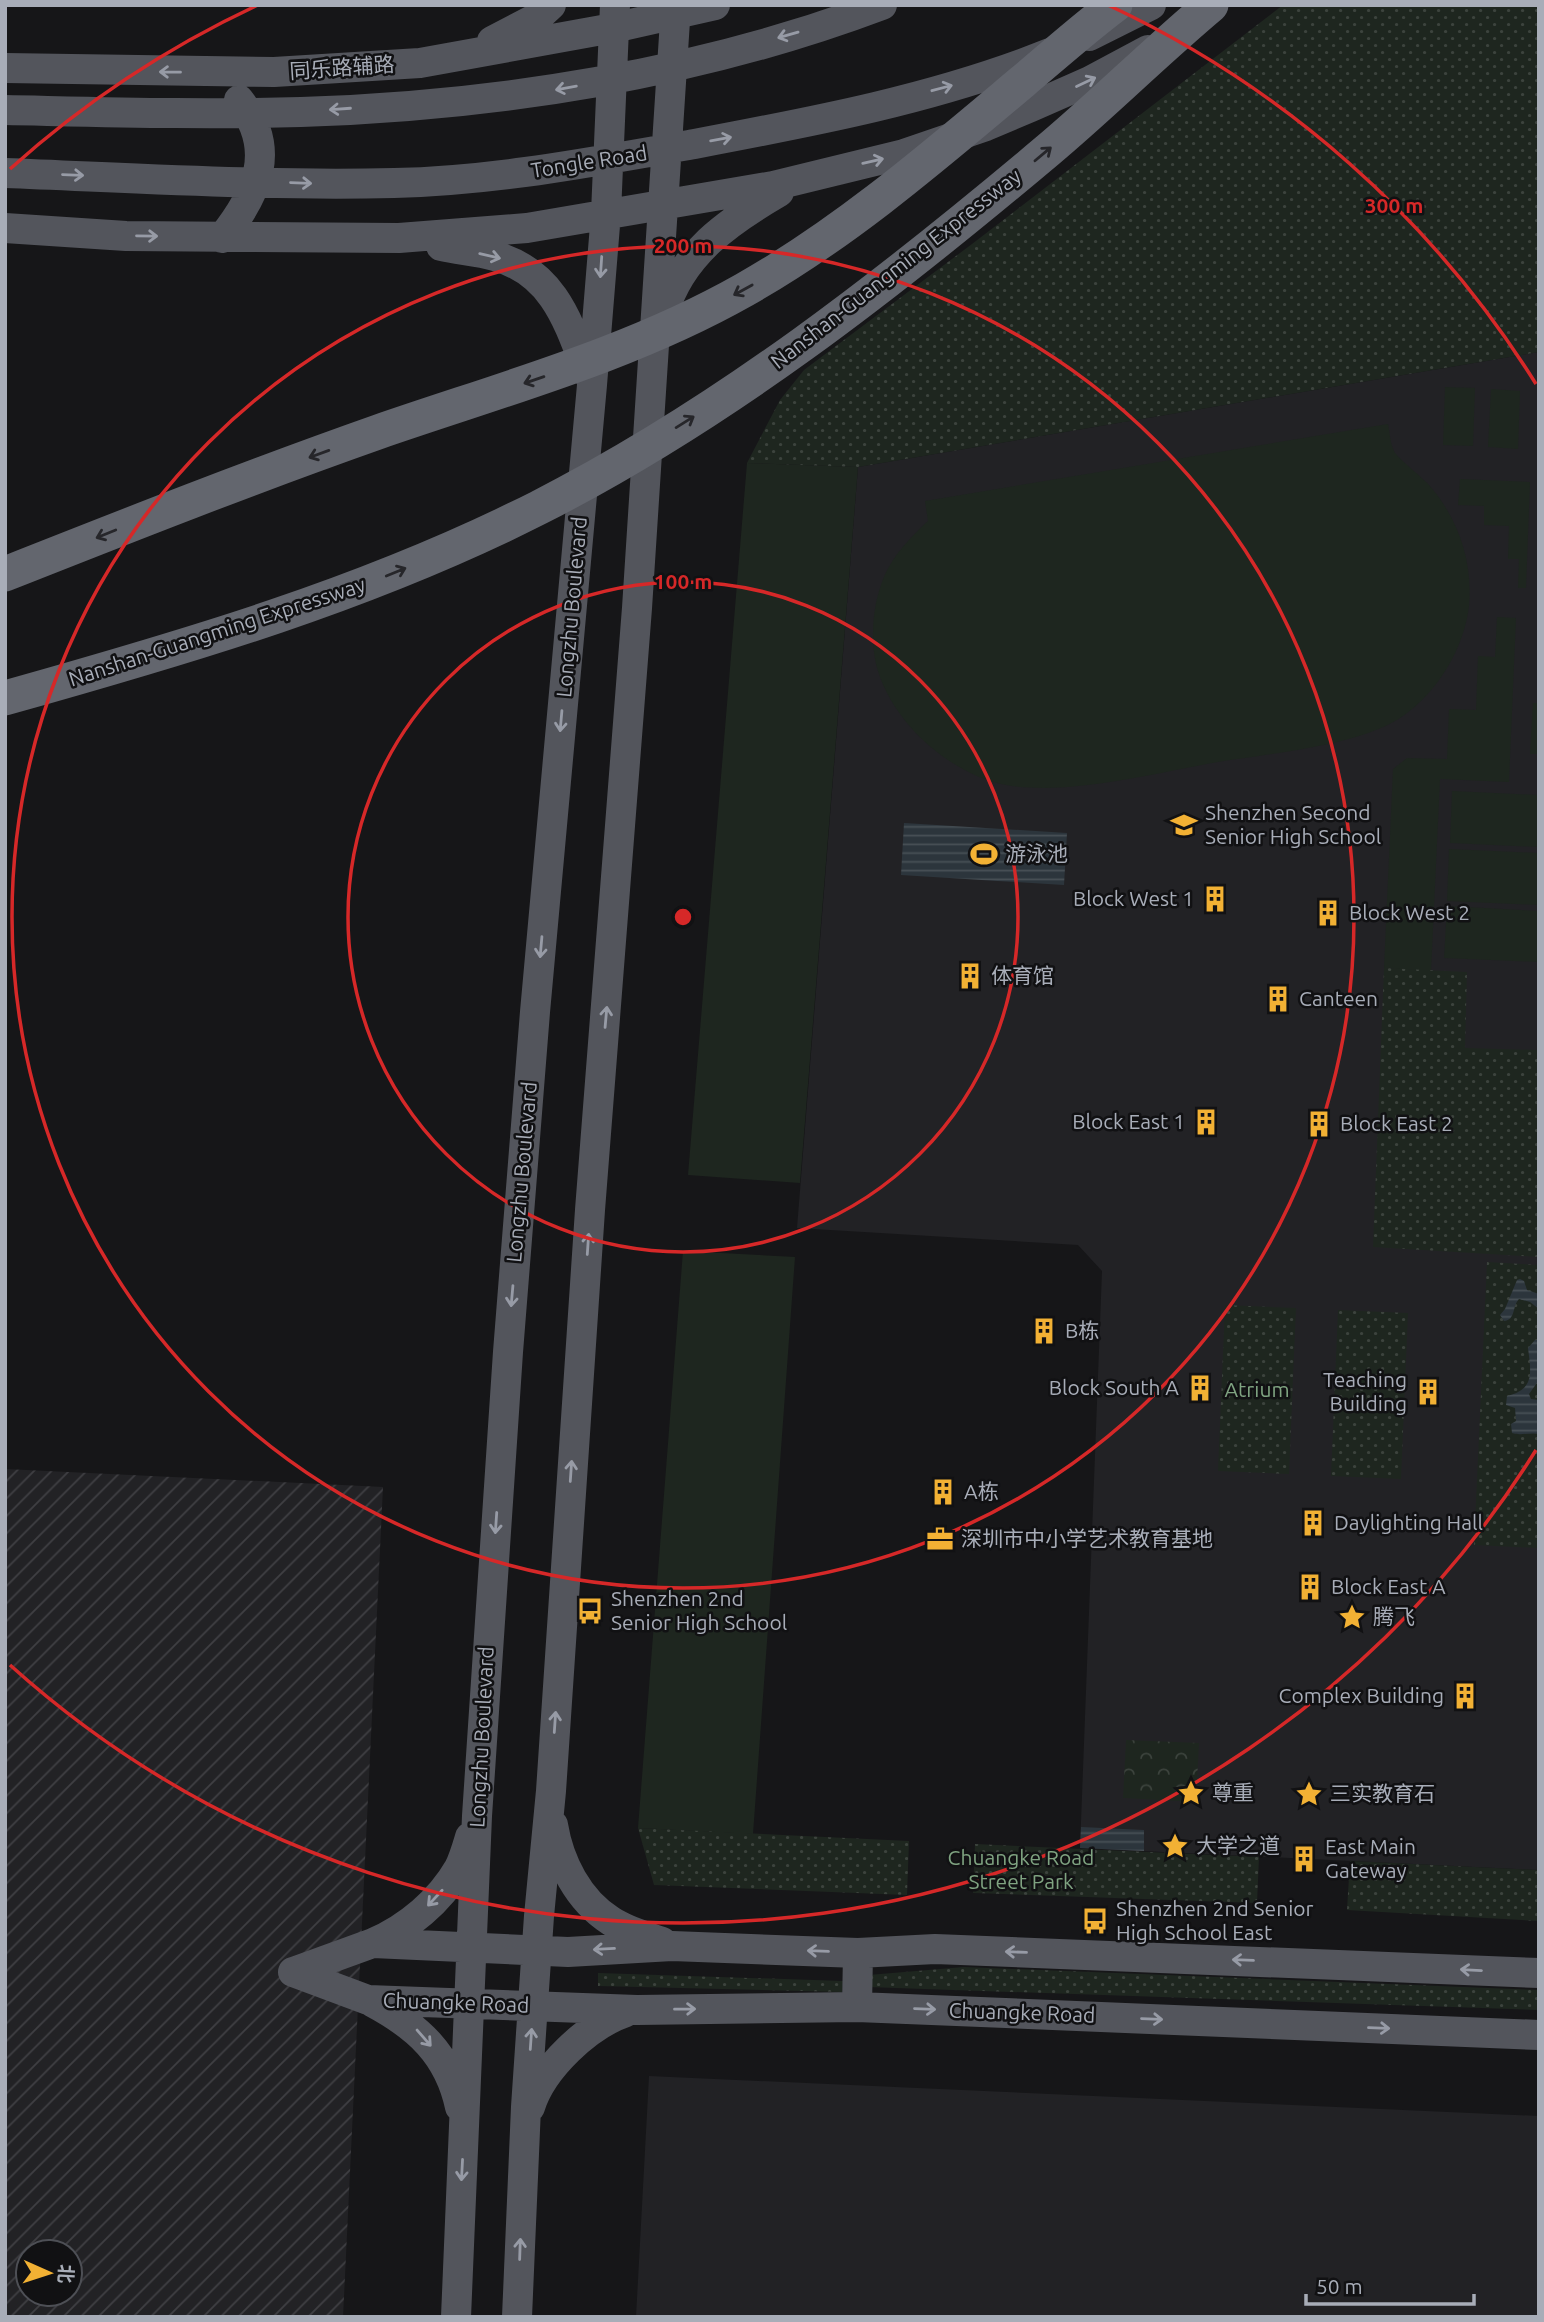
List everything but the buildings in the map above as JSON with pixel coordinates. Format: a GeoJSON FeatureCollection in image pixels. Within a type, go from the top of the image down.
{"type":"FeatureCollection","features":[{"type":"Feature","properties":{"kind":"highway","name":"Nanshan-Guangming Expressway"},"geometry":{"type":"LineString","coordinates":[[5,698],[179,648],[324,601],[434,557],[590,480],[765,371],[837,320],[1047,151],[1211,5]]}},
{"type":"Feature","properties":{"kind":"highway"},"geometry":{"type":"LineString","coordinates":[[5,574],[183,503],[378,432],[609,354],[677,324],[743,290],[801,255],[918,170],[1112,8]]}},
{"type":"Feature","properties":{"kind":"main road"},"geometry":{"type":"LineString","coordinates":[[421,63],[500,38],[538,17],[551,5]]}},
{"type":"Feature","properties":{"kind":"main road","name":"同乐路辅路"},"geometry":{"type":"LineString","coordinates":[[5,68],[274,72],[421,63],[614,17],[715,5]]}},
{"type":"Feature","properties":{"kind":"main road"},"geometry":{"type":"LineString","coordinates":[[5,110],[209,114],[482,99],[559,89],[647,72],[752,46],[882,5]]}},
{"type":"Feature","properties":{"kind":"main road","name":"Tongle Road"},"geometry":{"type":"LineString","coordinates":[[5,173],[321,184],[467,179],[562,168],[799,125],[877,106],[1014,67],[1098,32],[1151,5]]}},
{"type":"Feature","properties":{"kind":"main road"},"geometry":{"type":"LineString","coordinates":[[5,228],[126,236],[399,238],[527,228],[773,186],[904,154],[986,126],[1090,81],[1232,5]]}},
{"type":"Feature","properties":{"kind":"main road"},"geometry":{"type":"LineString","coordinates":[[517,2317],[533,2006],[551,1791],[589,1224],[636,622],[675,10]]}},
{"type":"Feature","properties":{"kind":"main road","name":"Longzhu Boulevard"},"geometry":{"type":"LineString","coordinates":[[456,2317],[477,1816],[508,1352],[531,1053],[606,213],[614,17]]}},
{"type":"Feature","properties":{"kind":"main road"},"geometry":{"type":"LineString","coordinates":[[213,72],[246,109],[256,128],[260,148],[259,171],[252,194],[222,238]]}},
{"type":"Feature","properties":{"kind":"main road"},"geometry":{"type":"LineString","coordinates":[[651,381],[658,330],[667,300],[682,271],[718,230],[741,213],[807,177]]}},
{"type":"Feature","properties":{"kind":"main road"},"geometry":{"type":"LineString","coordinates":[[399,238],[493,255],[532,274],[546,285],[558,302],[572,330],[592,384]]}},
{"type":"Feature","properties":{"kind":"main road"},"geometry":{"type":"LineString","coordinates":[[551,1791],[553,1827],[561,1856],[584,1896],[597,1911],[613,1922],[672,1946]]}},
{"type":"Feature","properties":{"kind":"main road"},"geometry":{"type":"LineString","coordinates":[[373,1943],[411,1922],[443,1889],[460,1866],[477,1816]]}},
{"type":"Feature","properties":{"kind":"main road","name":"Chuangke Road"},"geometry":{"type":"LineString","coordinates":[[1539,1973],[935,1949],[858,1953],[672,1946],[568,1952],[373,1943],[293,1972],[368,2000],[637,2010],[856,2007],[1539,2035]]}},
{"type":"Feature","properties":{"kind":"main road"},"geometry":{"type":"LineString","coordinates":[[856,2007],[858,1953]]}},
{"type":"Feature","properties":{"kind":"main road"},"geometry":{"type":"LineString","coordinates":[[368,2000],[410,2024],[435,2051],[448,2071],[457,2096],[464,2130]]}},
{"type":"Feature","properties":{"kind":"main road"},"geometry":{"type":"LineString","coordinates":[[525,2128],[531,2103],[541,2085],[572,2046],[606,2020],[637,2010]]}},
{"type":"Feature","properties":{"kind":"shaded area","name":"Shenzhen Second Senior High School"},"geometry":{"type":"Polygon","coordinates":[[[1539,352],[1539,1870],[1080,1848],[1102,1271],[1078,1245],[797,1228],[858,467],[1539,352]]]}},
{"type":"Feature","properties":{"kind":"shaded area","name":"游泳池"},"geometry":{"type":"Polygon","coordinates":[[[904,823],[1067,833],[1064,885],[901,875],[904,823]]]}},
{"type":"Feature","properties":{"kind":"shaded area"},"geometry":{"type":"Polygon","coordinates":[[[1517,1280],[1524,1281],[1527,1290],[1539,1294],[1539,1309],[1530,1302],[1519,1299],[1510,1318],[1504,1321],[1500,1315],[1517,1280]]]}},
{"type":"Feature","properties":{"kind":"shaded area"},"geometry":{"type":"Polygon","coordinates":[[[1535,1340],[1539,1340],[1539,1380],[1529,1394],[1531,1399],[1539,1400],[1539,1434],[1515,1434],[1512,1433],[1511,1424],[1516,1421],[1515,1408],[1506,1405],[1507,1396],[1523,1389],[1527,1384],[1530,1372],[1528,1348],[1535,1340]]]}},
{"type":"Feature","properties":{"kind":"shaded area"},"geometry":{"type":"Polygon","coordinates":[[[5,1469],[383,1487],[343,2317],[5,2317],[5,1469]]]}},
{"type":"Feature","properties":{"kind":"shaded area"},"geometry":{"type":"Polygon","coordinates":[[[1081,1827],[1144,1830],[1144,1851],[1080,1848],[1081,1827]]]}},
{"type":"Feature","properties":{"kind":"shaded area"},"geometry":{"type":"Polygon","coordinates":[[[649,2076],[1539,2116],[1539,2317],[636,2317],[649,2076]]]}},
{"type":"Feature","properties":{"kind":"green space"},"geometry":{"type":"Polygon","coordinates":[[[1283,5],[1539,5],[1539,352],[858,467],[747,463],[780,400],[804,370],[1283,5]]]}},
{"type":"Feature","properties":{"kind":"green space"},"geometry":{"type":"Polygon","coordinates":[[[1445,387],[1475,388],[1473,446],[1443,445],[1445,387]]]}},
{"type":"Feature","properties":{"kind":"green space"},"geometry":{"type":"Polygon","coordinates":[[[1491,389],[1520,391],[1518,449],[1488,447],[1491,389]]]}},
{"type":"Feature","properties":{"kind":"green space"},"geometry":{"type":"Polygon","coordinates":[[[1388,424],[1396,454],[1429,485],[1455,526],[1466,557],[1470,589],[1462,638],[1447,668],[1416,706],[1385,726],[1363,735],[1314,747],[1112,782],[1031,788],[985,779],[944,757],[908,724],[883,685],[873,642],[875,609],[880,587],[897,554],[928,521],[925,501],[1388,424]]]}},
{"type":"Feature","properties":{"kind":"green space"},"geometry":{"type":"Polygon","coordinates":[[[747,463],[858,467],[800,1183],[688,1175],[747,463]]]}},
{"type":"Feature","properties":{"kind":"green space"},"geometry":{"type":"Polygon","coordinates":[[[1460,479],[1530,482],[1526,588],[1518,588],[1519,559],[1508,559],[1509,526],[1484,525],[1484,506],[1458,505],[1460,479]]]}},
{"type":"Feature","properties":{"kind":"green space"},"geometry":{"type":"Polygon","coordinates":[[[1497,617],[1516,618],[1509,782],[1440,779],[1431,971],[1384,968],[1393,769],[1407,758],[1447,759],[1449,709],[1476,710],[1478,656],[1495,657],[1497,617]]]}},
{"type":"Feature","properties":{"kind":"green space"},"geometry":{"type":"Polygon","coordinates":[[[1533,703],[1539,703],[1539,754],[1530,754],[1533,703]]]}},
{"type":"Feature","properties":{"kind":"green space"},"geometry":{"type":"Polygon","coordinates":[[[1452,791],[1539,795],[1539,847],[1450,843],[1452,791]]]}},
{"type":"Feature","properties":{"kind":"green space"},"geometry":{"type":"Polygon","coordinates":[[[1449,849],[1539,853],[1539,905],[1447,901],[1449,849]]]}},
{"type":"Feature","properties":{"kind":"green space"},"geometry":{"type":"Polygon","coordinates":[[[1447,906],[1539,911],[1539,962],[1444,958],[1447,906]]]}},
{"type":"Feature","properties":{"kind":"green space"},"geometry":{"type":"Polygon","coordinates":[[[1384,968],[1467,972],[1465,1048],[1539,1050],[1539,1257],[1373,1247],[1384,968]]]}},
{"type":"Feature","properties":{"kind":"green space"},"geometry":{"type":"Polygon","coordinates":[[[683,1251],[795,1257],[753,1834],[638,1828],[683,1251]]]}},
{"type":"Feature","properties":{"kind":"green space"},"geometry":{"type":"Polygon","coordinates":[[[1487,1262],[1539,1265],[1539,1548],[1474,1545],[1487,1262]]]}},
{"type":"Feature","properties":{"kind":"green space","name":"Atrium"},"geometry":{"type":"Polygon","coordinates":[[[1225,1305],[1296,1308],[1289,1474],[1218,1471],[1225,1305]]]}},
{"type":"Feature","properties":{"kind":"green space","name":"Atrium"},"geometry":{"type":"Polygon","coordinates":[[[1338,1310],[1408,1313],[1401,1479],[1331,1476],[1338,1310]]]}},
{"type":"Feature","properties":{"kind":"green space"},"geometry":{"type":"Polygon","coordinates":[[[1126,1740],[1199,1743],[1196,1802],[1123,1798],[1126,1740]]]}},
{"type":"Feature","properties":{"kind":"green space","name":"Chuangke Road Street Park"},"geometry":{"type":"Polygon","coordinates":[[[638,1828],[909,1841],[907,1895],[654,1885],[638,1828]]]}},
{"type":"Feature","properties":{"kind":"green space","name":"Chuangke Road Street Park"},"geometry":{"type":"Polygon","coordinates":[[[975,1844],[1259,1857],[1257,1903],[973,1893],[975,1844]]]}},
{"type":"Feature","properties":{"kind":"green space"},"geometry":{"type":"Polygon","coordinates":[[[1350,1861],[1539,1870],[1539,1921],[1347,1910],[1350,1861]]]}},
{"type":"Feature","properties":{"kind":"green space"},"geometry":{"type":"Polygon","coordinates":[[[964,1967],[1539,1990],[1539,2010],[868,1987],[869,1975],[964,1967]]]}},
{"type":"Feature","properties":{"kind":"green space"},"geometry":{"type":"Polygon","coordinates":[[[598,1973],[843,1981],[842,1992],[598,1986],[598,1973]]]}},
{"type":"Feature","properties":{"kind":"place","name":"Shenzhen Second Senior High School"},"geometry":{"type":"Point","coordinates":[1184,825]}},
{"type":"Feature","properties":{"kind":"place","name":"游泳池"},"geometry":{"type":"Point","coordinates":[984,854]}},
{"type":"Feature","properties":{"kind":"place","name":"Block West 1"},"geometry":{"type":"Point","coordinates":[1215,899]}},
{"type":"Feature","properties":{"kind":"place","name":"Block West 2"},"geometry":{"type":"Point","coordinates":[1328,913]}},
{"type":"Feature","properties":{"kind":"place","name":"体育馆"},"geometry":{"type":"Point","coordinates":[970,976]}},
{"type":"Feature","properties":{"kind":"place","name":"Canteen"},"geometry":{"type":"Point","coordinates":[1278,999]}},
{"type":"Feature","properties":{"kind":"place","name":"Block East 1"},"geometry":{"type":"Point","coordinates":[1206,1122]}},
{"type":"Feature","properties":{"kind":"place","name":"Block East 2"},"geometry":{"type":"Point","coordinates":[1319,1124]}},
{"type":"Feature","properties":{"kind":"place","name":"B栋"},"geometry":{"type":"Point","coordinates":[1044,1331]}},
{"type":"Feature","properties":{"kind":"place","name":"Block South A"},"geometry":{"type":"Point","coordinates":[1200,1388]}},
{"type":"Feature","properties":{"kind":"place","name":"Teaching Building"},"geometry":{"type":"Point","coordinates":[1428,1392]}},
{"type":"Feature","properties":{"kind":"place","name":"A栋"},"geometry":{"type":"Point","coordinates":[943,1492]}},
{"type":"Feature","properties":{"kind":"place","name":"Daylighting Hall"},"geometry":{"type":"Point","coordinates":[1313,1523]}},
{"type":"Feature","properties":{"kind":"place","name":"深圳市中小学艺术教育基地"},"geometry":{"type":"Point","coordinates":[940,1539]}},
{"type":"Feature","properties":{"kind":"place","name":"Block East A"},"geometry":{"type":"Point","coordinates":[1310,1587]}},
{"type":"Feature","properties":{"kind":"place","name":"Shenzhen 2nd Senior High School"},"geometry":{"type":"Point","coordinates":[590,1611]}},
{"type":"Feature","properties":{"kind":"place","name":"腾飞"},"geometry":{"type":"Point","coordinates":[1352,1617]}},
{"type":"Feature","properties":{"kind":"place","name":"Complex Building"},"geometry":{"type":"Point","coordinates":[1465,1696]}},
{"type":"Feature","properties":{"kind":"place","name":"尊重"},"geometry":{"type":"Point","coordinates":[1191,1793]}},
{"type":"Feature","properties":{"kind":"place","name":"三实教育石"},"geometry":{"type":"Point","coordinates":[1309,1794]}},
{"type":"Feature","properties":{"kind":"place","name":"大学之道"},"geometry":{"type":"Point","coordinates":[1175,1846]}},
{"type":"Feature","properties":{"kind":"place","name":"East Main Gateway"},"geometry":{"type":"Point","coordinates":[1304,1859]}},
{"type":"Feature","properties":{"kind":"place","name":"Shenzhen 2nd Senior High School East"},"geometry":{"type":"Point","coordinates":[1095,1921]}}]}
